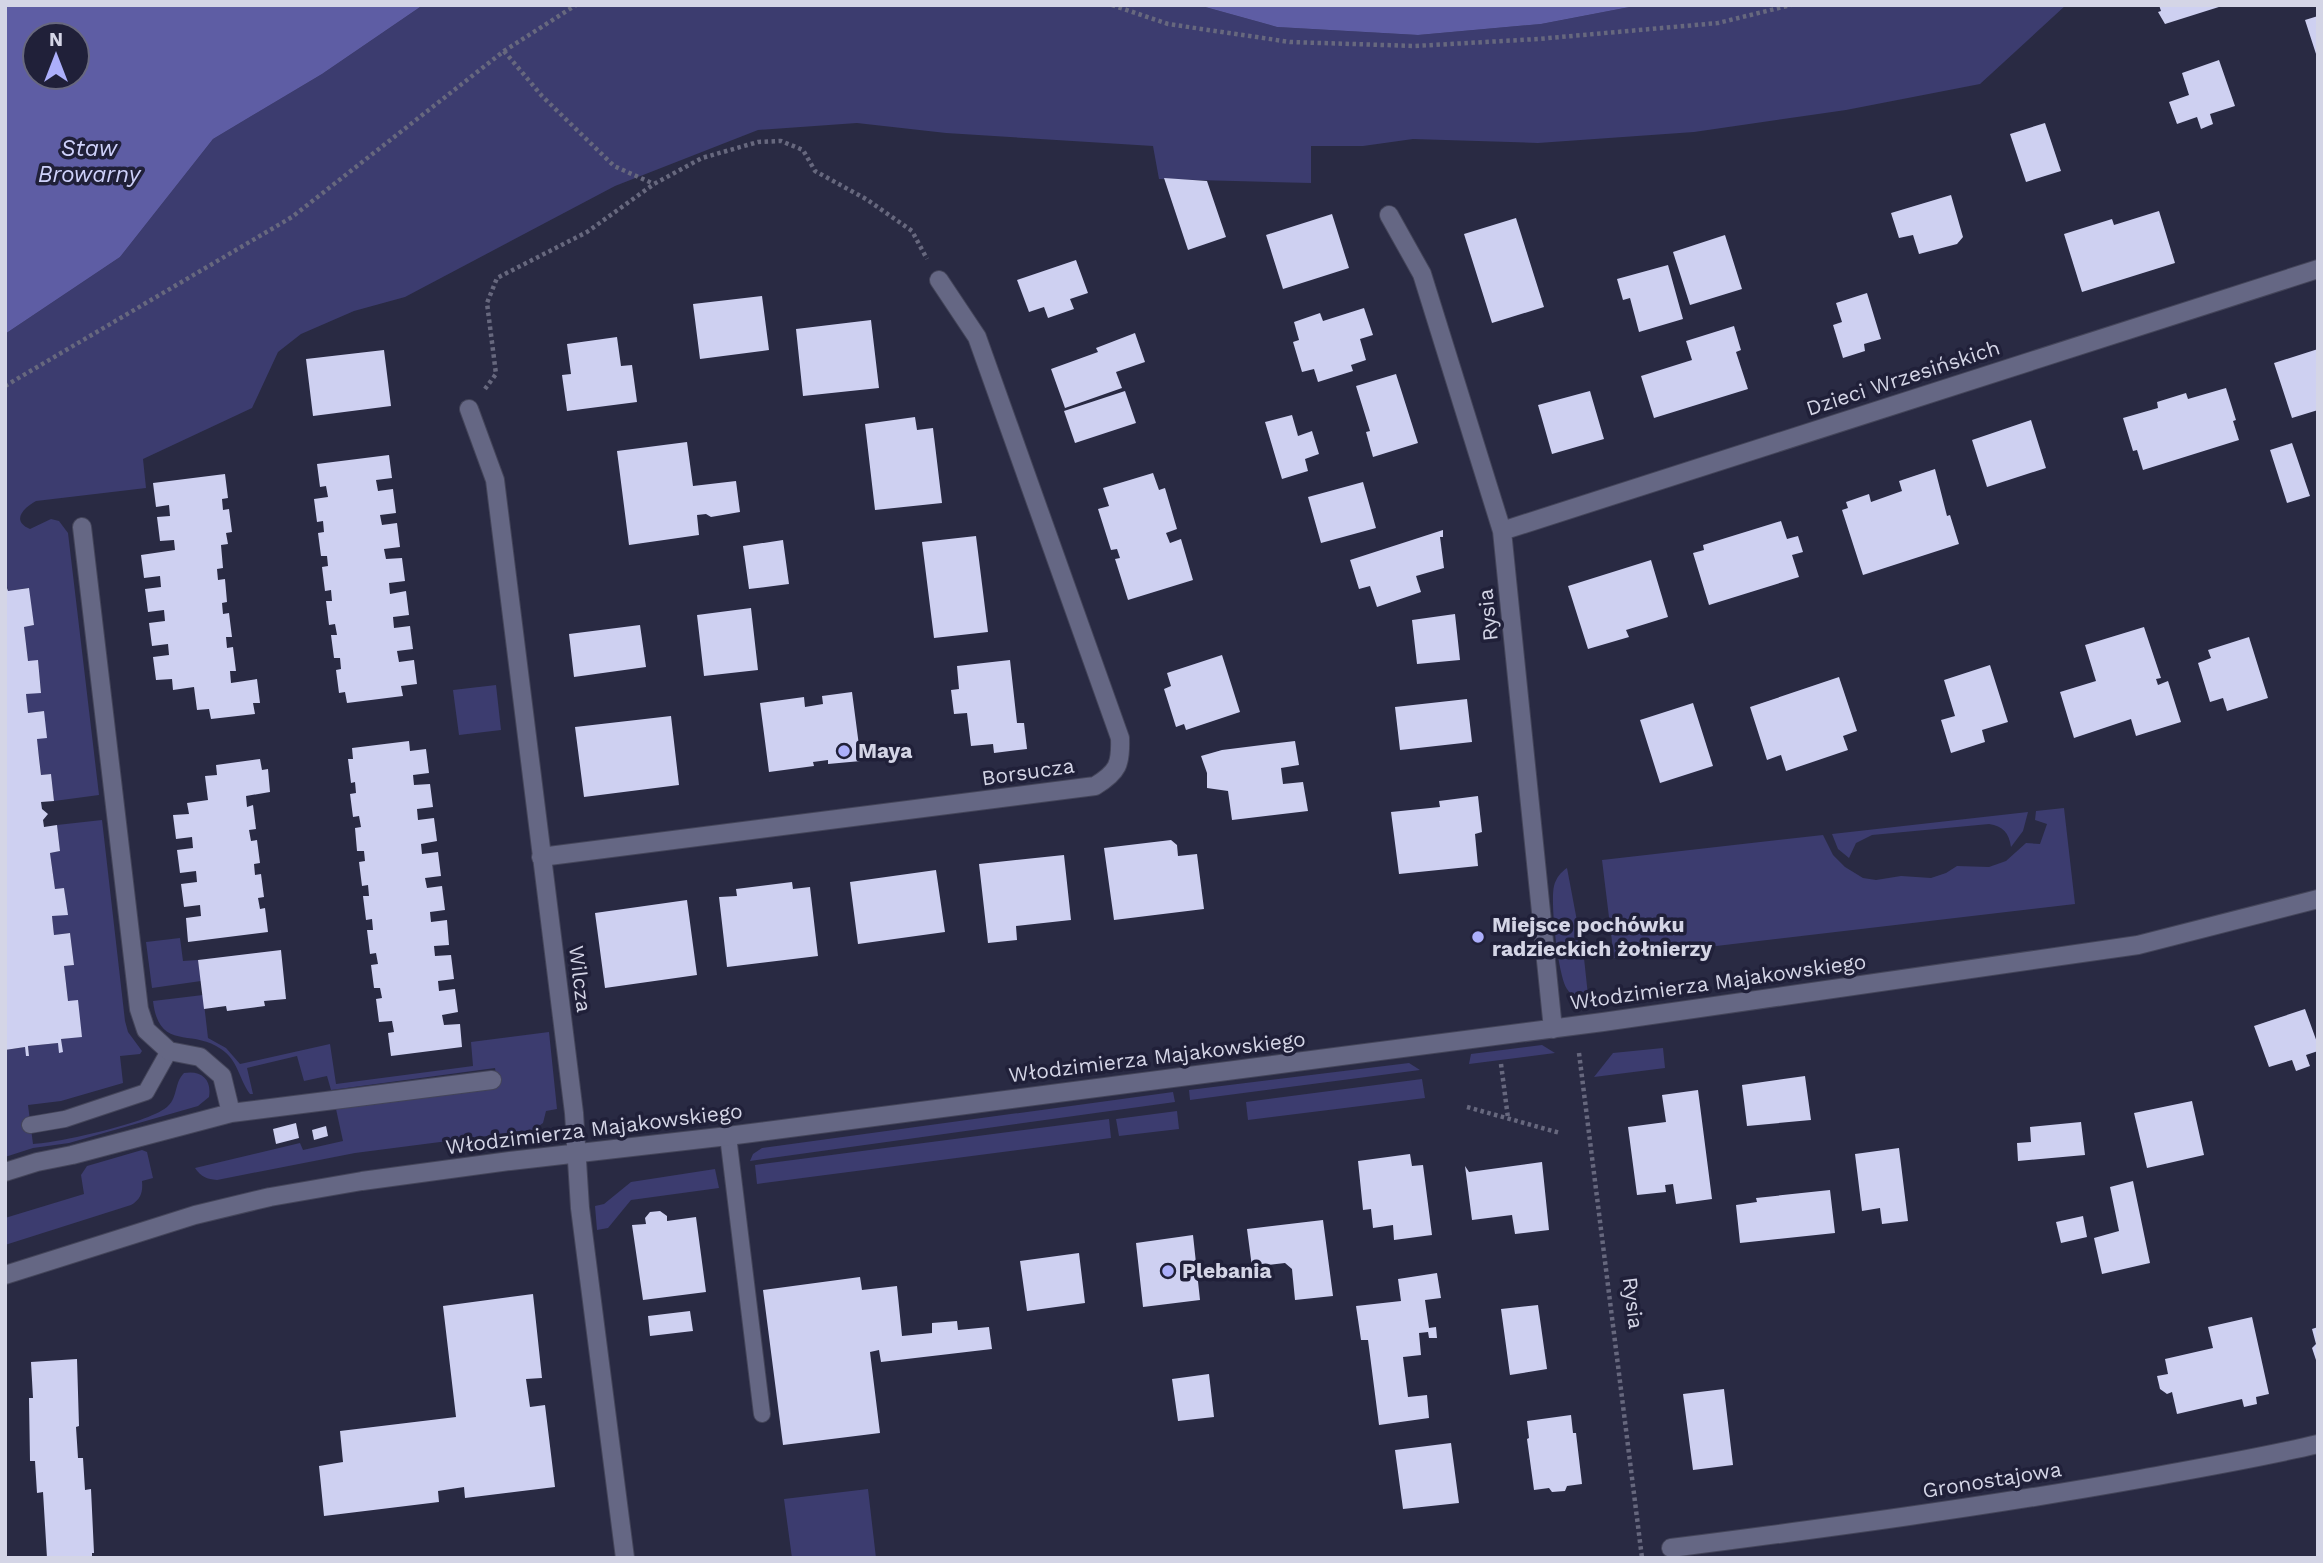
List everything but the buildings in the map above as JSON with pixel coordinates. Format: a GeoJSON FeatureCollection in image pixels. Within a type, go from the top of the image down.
{"type":"FeatureCollection","features":[{"type":"Feature","properties":{"kind":"street","name":"Rysia"},"geometry":{"type":"LineString","coordinates":[[1389,215],[1422,274],[1502,531],[1553,1029]]}},
{"type":"Feature","properties":{"kind":"street","name":"Dzieci Wrzesińskich"},"geometry":{"type":"LineString","coordinates":[[1502,531],[2318,269]]}},
{"type":"Feature","properties":{"kind":"street","name":"Borsucza"},"geometry":{"type":"LineString","coordinates":[[541,857],[1095,786],[1111,776],[1121,759],[1120,737],[1116,725],[977,337],[939,280]]}},
{"type":"Feature","properties":{"kind":"street","name":"Wilcza"},"geometry":{"type":"LineString","coordinates":[[469,410],[495,480],[573,1107],[580,1208],[625,1558]]}},
{"type":"Feature","properties":{"kind":"street"},"geometry":{"type":"LineString","coordinates":[[82,527],[139,1010],[146,1030],[169,1051],[200,1057],[222,1076],[231,1113]]}},
{"type":"Feature","properties":{"kind":"street","name":"Włodzimierza Majakowskiego"},"geometry":{"type":"LineString","coordinates":[[5,1275],[195,1215],[270,1197],[362,1181],[1553,1029],[2138,945],[2318,899]]}},
{"type":"Feature","properties":{"kind":"street"},"geometry":{"type":"LineString","coordinates":[[5,1172],[231,1113],[492,1080]]}},
{"type":"Feature","properties":{"kind":"street","name":"Gronostajowa"},"geometry":{"type":"LineString","coordinates":[[1671,1548],[1901,1518],[2282,1453],[2318,1444]]}},
{"type":"Feature","properties":{"kind":"lane"},"geometry":{"type":"LineString","coordinates":[[30,1125],[65,1119],[146,1091],[169,1051]]}},
{"type":"Feature","properties":{"kind":"lane"},"geometry":{"type":"LineString","coordinates":[[728,1136],[762,1414]]}},
{"type":"Feature","properties":{"kind":"path"},"geometry":{"type":"LineString","coordinates":[[5,386],[292,217],[504,51],[576,5]]}},
{"type":"Feature","properties":{"kind":"path"},"geometry":{"type":"LineString","coordinates":[[1112,5],[1168,24],[1290,43],[1415,46],[1538,39],[1718,23],[1791,5]]}},
{"type":"Feature","properties":{"kind":"path"},"geometry":{"type":"LineString","coordinates":[[504,51],[542,96],[614,166],[654,184]]}},
{"type":"Feature","properties":{"kind":"path"},"geometry":{"type":"LineString","coordinates":[[469,410],[496,374],[487,303],[497,278],[587,232],[654,184],[702,158],[758,142],[781,141],[803,150],[815,171],[866,200],[912,231],[939,280]]}},
{"type":"Feature","properties":{"kind":"path","name":"Rysia"},"geometry":{"type":"LineString","coordinates":[[1579,1053],[1642,1558]]}},
{"type":"Feature","properties":{"kind":"path"},"geometry":{"type":"LineString","coordinates":[[1501,1064],[1508,1118]]}},
{"type":"Feature","properties":{"kind":"path"},"geometry":{"type":"LineString","coordinates":[[1467,1107],[1560,1133]]}},
{"type":"Feature","properties":{"kind":"shaded area"},"geometry":{"type":"Polygon","coordinates":[[[423,5],[1198,5],[1277,27],[1418,35],[1541,24],[1640,5],[2066,5],[1980,84],[1846,110],[1694,132],[1538,143],[1413,139],[1363,146],[1311,146],[1311,183],[1159,179],[1153,146],[946,133],[857,123],[758,130],[615,186],[405,297],[354,311],[301,334],[278,352],[252,408],[143,459],[146,488],[36,501],[23,511],[21,522],[30,529],[51,519],[59,521],[68,533],[99,795],[54,801],[51,774],[41,775],[37,739],[44,711],[28,713],[26,694],[41,692],[38,661],[28,661],[24,627],[34,625],[28,588],[8,591],[5,578],[5,334],[120,257],[213,139],[322,74],[423,5]]]}},
{"type":"Feature","properties":{"kind":"shaded area"},"geometry":{"type":"Polygon","coordinates":[[[496,685],[501,730],[459,735],[453,690],[496,685]]]}},
{"type":"Feature","properties":{"kind":"shaded area"},"geometry":{"type":"Polygon","coordinates":[[[2064,808],[2075,904],[1614,958],[1602,860],[1823,835],[1833,855],[1845,867],[1863,878],[1931,878],[1957,866],[1989,867],[2006,861],[2026,843],[2040,844],[2047,824],[2035,820],[2036,811],[2064,808]]]}},
{"type":"Feature","properties":{"kind":"shaded area"},"geometry":{"type":"Polygon","coordinates":[[[2028,812],[2023,831],[2011,847],[2005,831],[1989,824],[1872,835],[1856,843],[1849,858],[1838,849],[1832,834],[2028,812]]]}},
{"type":"Feature","properties":{"kind":"shaded area"},"geometry":{"type":"Polygon","coordinates":[[[102,820],[125,1021],[128,1032],[142,1051],[140,1054],[120,1056],[123,1083],[61,1101],[28,1105],[33,1144],[104,1131],[159,1112],[171,1102],[184,1073],[196,1073],[204,1077],[209,1085],[209,1097],[198,1106],[69,1143],[33,1148],[5,1157],[5,1050],[25,1047],[27,1056],[28,1046],[58,1043],[62,1052],[61,1039],[82,1036],[68,1001],[64,966],[74,965],[70,933],[54,935],[52,916],[67,914],[64,888],[55,889],[50,853],[60,851],[57,825],[102,820]]]}},
{"type":"Feature","properties":{"kind":"shaded area"},"geometry":{"type":"Polygon","coordinates":[[[1567,868],[1584,958],[1589,1005],[1574,997],[1567,989],[1558,955],[1553,894],[1556,880],[1567,868]]]}},
{"type":"Feature","properties":{"kind":"shaded area"},"geometry":{"type":"Polygon","coordinates":[[[180,938],[183,961],[198,960],[201,981],[152,988],[146,942],[180,938]]]}},
{"type":"Feature","properties":{"kind":"shaded area"},"geometry":{"type":"Polygon","coordinates":[[[203,995],[208,1038],[226,1048],[240,1064],[330,1044],[336,1084],[473,1066],[471,1042],[549,1032],[557,1109],[546,1111],[543,1123],[533,1130],[355,1153],[217,1180],[207,1178],[195,1168],[300,1143],[303,1150],[343,1141],[336,1109],[498,1087],[495,1068],[331,1090],[327,1076],[304,1081],[297,1056],[247,1068],[253,1094],[250,1094],[227,1053],[210,1043],[170,1033],[156,1017],[153,1001],[203,995]]]}},
{"type":"Feature","properties":{"kind":"shaded area"},"geometry":{"type":"Polygon","coordinates":[[[1542,1045],[1555,1053],[1469,1064],[1471,1054],[1542,1045]]]}},
{"type":"Feature","properties":{"kind":"shaded area"},"geometry":{"type":"Polygon","coordinates":[[[1663,1048],[1665,1068],[1594,1077],[1613,1053],[1663,1048]]]}},
{"type":"Feature","properties":{"kind":"shaded area"},"geometry":{"type":"Polygon","coordinates":[[[1409,1063],[1420,1070],[1190,1100],[1189,1090],[1409,1063]]]}},
{"type":"Feature","properties":{"kind":"shaded area"},"geometry":{"type":"Polygon","coordinates":[[[1422,1079],[1425,1098],[1248,1120],[1246,1102],[1422,1079]]]}},
{"type":"Feature","properties":{"kind":"shaded area"},"geometry":{"type":"Polygon","coordinates":[[[1173,1092],[1175,1102],[750,1161],[753,1154],[762,1148],[1173,1092]]]}},
{"type":"Feature","properties":{"kind":"shaded area"},"geometry":{"type":"Polygon","coordinates":[[[1177,1111],[1179,1129],[1119,1136],[1116,1119],[1177,1111]]]}},
{"type":"Feature","properties":{"kind":"shaded area"},"geometry":{"type":"Polygon","coordinates":[[[1109,1119],[1111,1138],[757,1184],[755,1165],[1109,1119]]]}},
{"type":"Feature","properties":{"kind":"shaded area"},"geometry":{"type":"Polygon","coordinates":[[[142,1150],[147,1152],[153,1178],[142,1181],[141,1195],[134,1203],[5,1245],[5,1218],[84,1194],[81,1175],[87,1166],[142,1150]]]}},
{"type":"Feature","properties":{"kind":"shaded area"},"geometry":{"type":"Polygon","coordinates":[[[715,1169],[719,1188],[631,1200],[608,1228],[597,1230],[595,1206],[604,1204],[631,1182],[715,1169]]]}},
{"type":"Feature","properties":{"kind":"shaded area"},"geometry":{"type":"Polygon","coordinates":[[[868,1489],[876,1558],[792,1558],[784,1499],[868,1489]]]}},
{"type":"Feature","properties":{"kind":"water","name":"Staw Browarny"},"geometry":{"type":"Polygon","coordinates":[[[5,5],[423,5],[322,74],[213,139],[120,257],[5,334],[5,5]]]}},
{"type":"Feature","properties":{"kind":"water"},"geometry":{"type":"Polygon","coordinates":[[[1198,5],[1640,5],[1541,24],[1418,35],[1277,27],[1198,5]]]}},
{"type":"Feature","properties":{"kind":"place","name":"Maya"},"geometry":{"type":"Point","coordinates":[844,751]}},
{"type":"Feature","properties":{"kind":"place","name":"Miejsce pochówku radzieckich żołnierzy"},"geometry":{"type":"Point","coordinates":[1478,937]}},
{"type":"Feature","properties":{"kind":"place","name":"Plebania"},"geometry":{"type":"Point","coordinates":[1168,1271]}}]}
